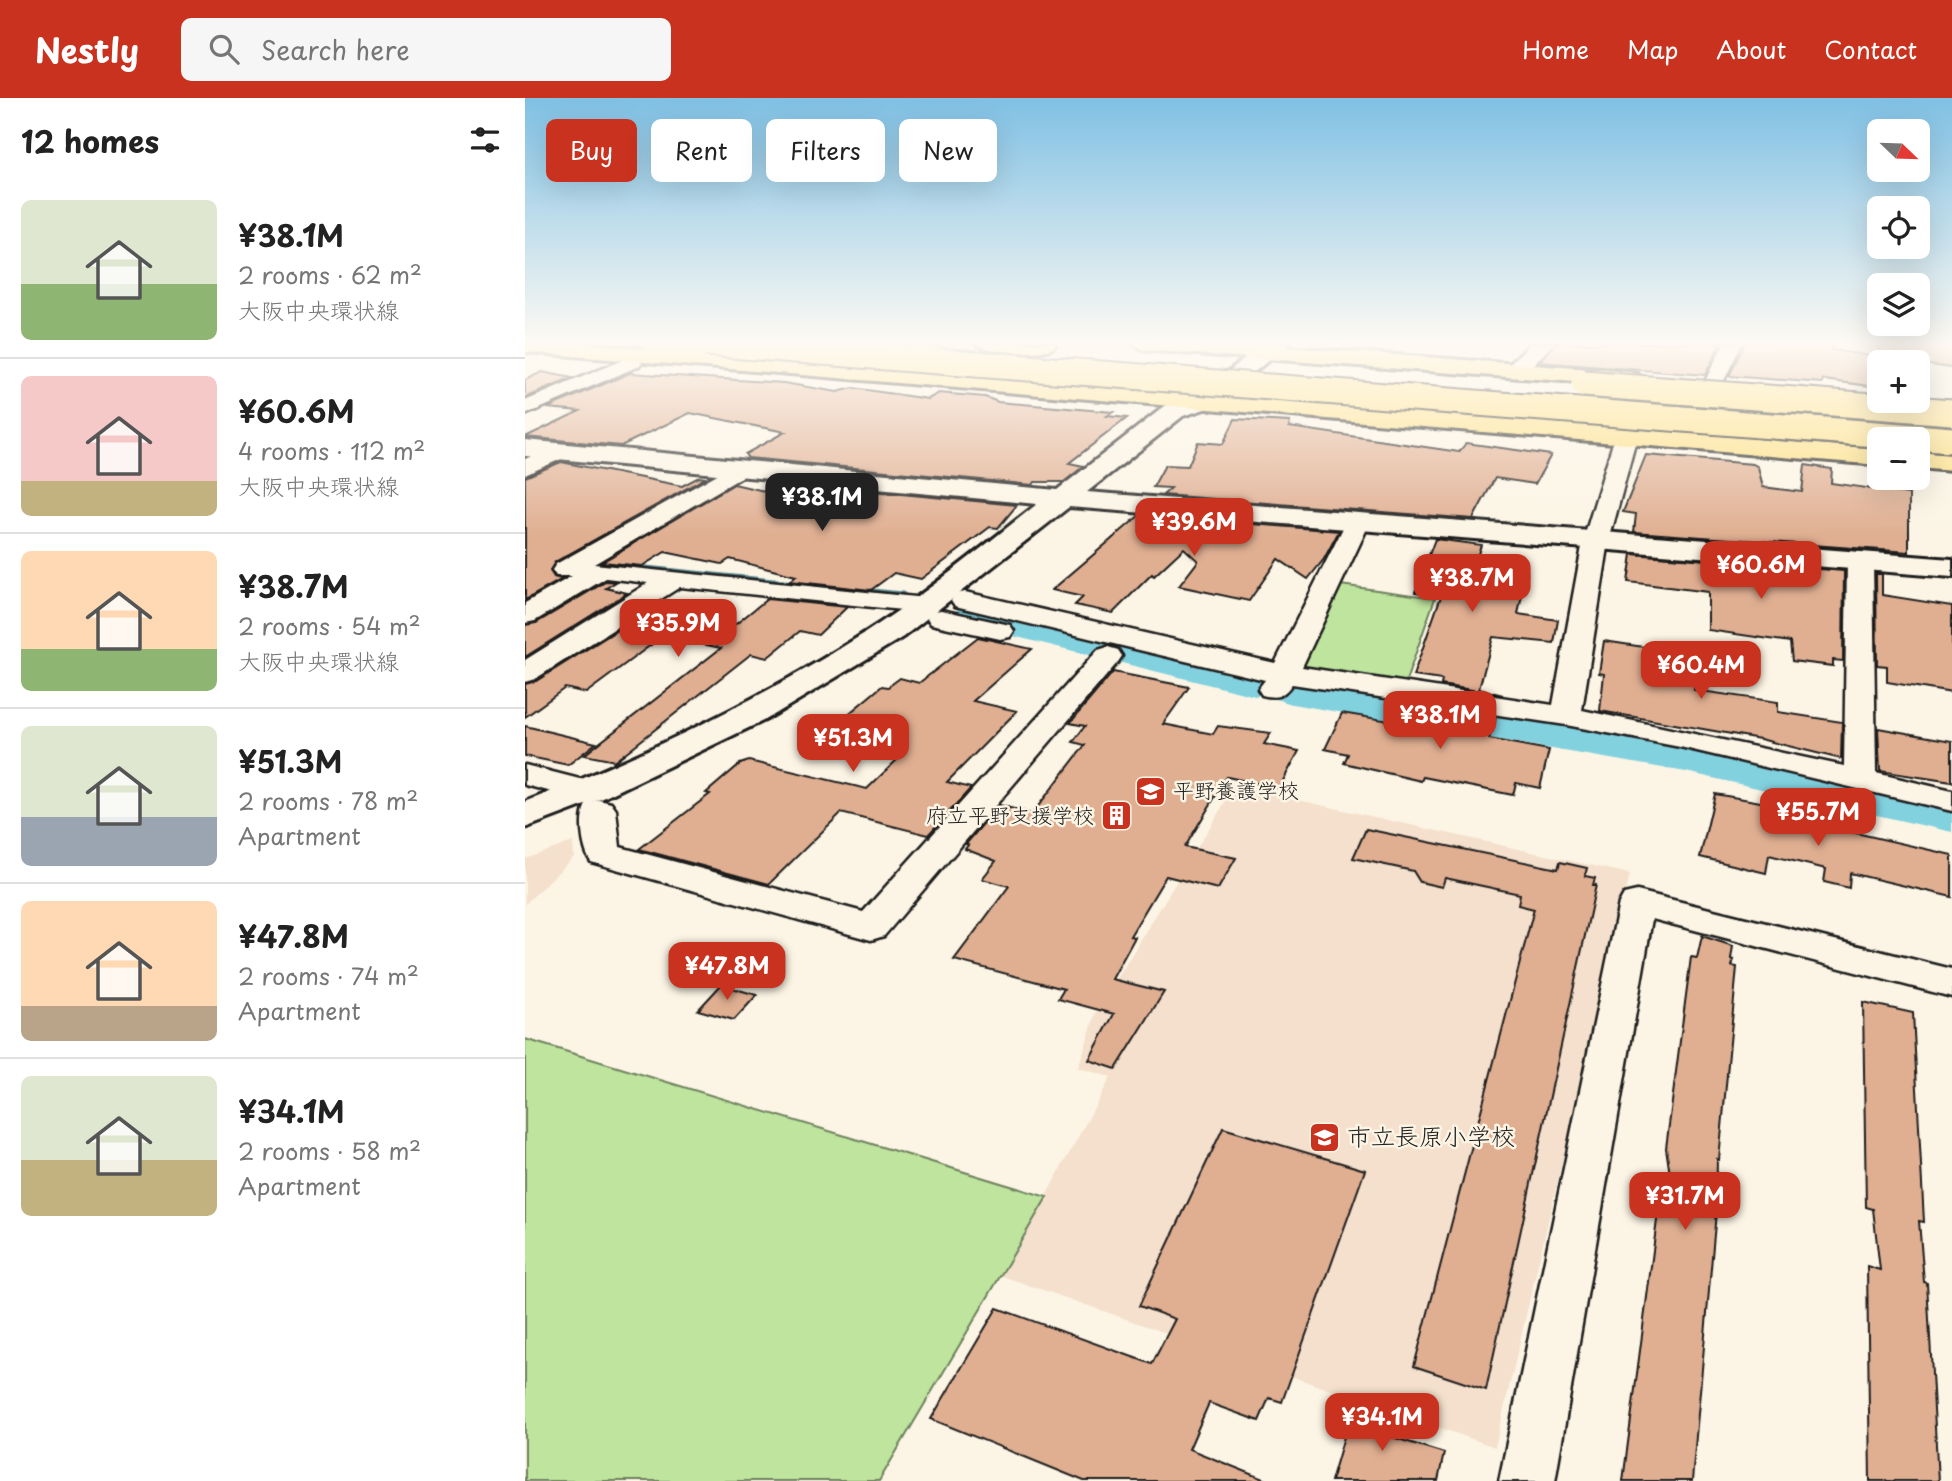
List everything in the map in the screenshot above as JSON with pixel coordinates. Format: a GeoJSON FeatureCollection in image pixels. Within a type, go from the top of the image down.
{"type":"FeatureCollection","features":[{"type":"Feature","properties":{"kind":"main road"},"geometry":{"type":"LineString","coordinates":[[1272,408],[1867,456]]}},
{"type":"Feature","properties":{"kind":"main road"},"geometry":{"type":"LineString","coordinates":[[1389,408],[1867,444]]}},
{"type":"Feature","properties":{"kind":"main road"},"geometry":{"type":"LineString","coordinates":[[1535,408],[1952,440]]}},
{"type":"Feature","properties":{"kind":"main road"},"geometry":{"type":"LineString","coordinates":[[1724,408],[1952,425]]}},
{"type":"Feature","properties":{"kind":"main road"},"geometry":{"type":"LineString","coordinates":[[1896,408],[1952,412]]}},
{"type":"Feature","properties":{"kind":"main road"},"geometry":{"type":"LineString","coordinates":[[1930,449],[1952,451]]}},
{"type":"Feature","properties":{"kind":"main road"},"geometry":{"type":"LineString","coordinates":[[1930,461],[1952,463]]}},
{"type":"Feature","properties":{"kind":"street"},"geometry":{"type":"LineString","coordinates":[[525,838],[593,800],[741,741],[808,704],[945,603],[1075,500],[1199,414],[1201,408]]}},
{"type":"Feature","properties":{"kind":"street"},"geometry":{"type":"LineString","coordinates":[[1566,716],[1596,541],[1626,436]]}},
{"type":"Feature","properties":{"kind":"street"},"geometry":{"type":"LineString","coordinates":[[525,448],[1075,500],[1952,568]]}},
{"type":"Feature","properties":{"kind":"street"},"geometry":{"type":"LineString","coordinates":[[525,468],[560,451]]}},
{"type":"Feature","properties":{"kind":"street"},"geometry":{"type":"LineString","coordinates":[[525,593],[739,469]]}},
{"type":"Feature","properties":{"kind":"street"},"geometry":{"type":"LineString","coordinates":[[525,615],[601,570],[945,603],[1108,656],[1269,693],[1285,673],[1358,522]]}},
{"type":"Feature","properties":{"kind":"street"},"geometry":{"type":"LineString","coordinates":[[590,555],[945,603],[1285,673],[1566,716],[1680,738],[1952,801]]}},
{"type":"Feature","properties":{"kind":"street"},"geometry":{"type":"LineString","coordinates":[[1860,561],[1860,779]]}},
{"type":"Feature","properties":{"kind":"street"},"geometry":{"type":"LineString","coordinates":[[525,673],[675,578]]}},
{"type":"Feature","properties":{"kind":"street"},"geometry":{"type":"LineString","coordinates":[[593,800],[603,854],[871,927],[1108,656]]}},
{"type":"Feature","properties":{"kind":"street"},"geometry":{"type":"LineString","coordinates":[[525,775],[593,800]]}},
{"type":"Feature","properties":{"kind":"street"},"geometry":{"type":"LineString","coordinates":[[525,816],[593,800]]}},
{"type":"Feature","properties":{"kind":"street"},"geometry":{"type":"LineString","coordinates":[[1527,1481],[1579,1195],[1637,902],[1952,983]]}},
{"type":"Feature","properties":{"kind":"shaded area","name":"市立長原小学校"},"geometry":{"type":"Polygon","coordinates":[[[1235,786],[1630,874],[1495,1447],[1002,1276],[1111,1077],[1078,1068],[1096,1013],[1235,786]]]}},
{"type":"Feature","properties":{"kind":"shaded area"},"geometry":{"type":"Polygon","coordinates":[[[573,842],[574,857],[525,904],[525,859],[573,842]]]}},
{"type":"Feature","properties":{"kind":"green space"},"geometry":{"type":"Polygon","coordinates":[[[1333,584],[1435,598],[1405,684],[1301,667],[1333,584]]]}},
{"type":"Feature","properties":{"kind":"green space"},"geometry":{"type":"Polygon","coordinates":[[[525,1039],[1047,1197],[879,1481],[525,1481],[525,1039]]]}},
{"type":"Feature","properties":{"kind":"building"},"geometry":{"type":"Polygon","coordinates":[[[547,408],[1062,408],[1113,412],[1107,416],[1127,418],[1069,463],[1084,466],[1064,482],[1035,482],[1033,485],[748,458],[745,454],[785,432],[690,413],[621,446],[525,437],[580,411],[547,408]]]}},
{"type":"Feature","properties":{"kind":"building"},"geometry":{"type":"Polygon","coordinates":[[[1235,419],[1290,422],[1289,427],[1459,452],[1466,443],[1551,455],[1535,484],[1495,478],[1473,519],[1163,495],[1171,488],[1153,487],[1165,465],[1188,466],[1198,442],[1223,444],[1235,419]]]}},
{"type":"Feature","properties":{"kind":"building"},"geometry":{"type":"Polygon","coordinates":[[[1646,455],[1753,464],[1758,467],[1763,487],[1802,492],[1805,465],[1832,469],[1831,483],[1909,494],[1909,552],[1634,532],[1636,514],[1623,512],[1646,455]]]}},
{"type":"Feature","properties":{"kind":"building"},"geometry":{"type":"Polygon","coordinates":[[[561,462],[682,486],[699,477],[705,478],[555,562],[550,571],[554,577],[562,579],[525,600],[525,477],[561,462]]]}},
{"type":"Feature","properties":{"kind":"building"},"geometry":{"type":"Polygon","coordinates":[[[764,481],[1017,505],[998,528],[990,527],[921,579],[894,573],[871,590],[789,581],[796,576],[730,559],[722,564],[665,552],[642,566],[602,562],[734,484],[773,493],[764,481]]]}},
{"type":"Feature","properties":{"kind":"building"},"geometry":{"type":"Polygon","coordinates":[[[1140,515],[1339,531],[1324,559],[1308,579],[1278,559],[1249,601],[1179,586],[1198,561],[1184,548],[1154,576],[1152,574],[1113,613],[1075,605],[1083,597],[1052,590],[1140,515]]]}},
{"type":"Feature","properties":{"kind":"building"},"geometry":{"type":"Polygon","coordinates":[[[1435,539],[1481,545],[1477,557],[1482,557],[1481,560],[1505,563],[1503,567],[1512,568],[1511,571],[1527,573],[1518,614],[1558,620],[1554,643],[1493,637],[1479,689],[1503,695],[1441,685],[1442,680],[1413,676],[1441,596],[1415,592],[1435,539]]]}},
{"type":"Feature","properties":{"kind":"building"},"geometry":{"type":"Polygon","coordinates":[[[1632,554],[1844,571],[1843,661],[1833,660],[1833,666],[1792,661],[1790,642],[1708,630],[1708,592],[1628,582],[1632,554]]]}},
{"type":"Feature","properties":{"kind":"building"},"geometry":{"type":"Polygon","coordinates":[[[1876,574],[1882,574],[1882,595],[1952,606],[1952,693],[1887,682],[1887,666],[1877,665],[1876,574]]]}},
{"type":"Feature","properties":{"kind":"building"},"geometry":{"type":"Polygon","coordinates":[[[607,581],[616,582],[606,588],[627,593],[525,657],[525,625],[536,623],[607,581]]]}},
{"type":"Feature","properties":{"kind":"building"},"geometry":{"type":"Polygon","coordinates":[[[767,599],[847,607],[818,635],[800,631],[767,658],[751,654],[615,761],[584,755],[721,648],[663,636],[586,693],[565,688],[525,717],[525,684],[536,681],[654,607],[736,624],[767,599]]]}},
{"type":"Feature","properties":{"kind":"building"},"geometry":{"type":"Polygon","coordinates":[[[978,637],[1032,649],[973,701],[1017,711],[947,782],[971,788],[928,835],[841,813],[769,884],[639,849],[710,794],[706,793],[740,764],[749,761],[867,789],[905,752],[845,736],[863,720],[846,716],[882,686],[888,687],[900,678],[919,683],[978,637]]]}},
{"type":"Feature","properties":{"kind":"building"},"geometry":{"type":"Polygon","coordinates":[[[1604,641],[1697,655],[1694,690],[1778,702],[1778,712],[1842,722],[1841,759],[1760,739],[1600,711],[1604,674],[1599,673],[1604,641]]]}},
{"type":"Feature","properties":{"kind":"building"},"geometry":{"type":"Polygon","coordinates":[[[1113,672],[1189,687],[1163,724],[1213,734],[1218,726],[1271,733],[1264,744],[1299,751],[1279,788],[1227,777],[1185,847],[1236,858],[1218,889],[1166,876],[1130,936],[1135,937],[1112,979],[1164,992],[1116,1069],[1089,1060],[1114,1014],[1058,999],[1064,989],[954,960],[1009,886],[982,879],[996,861],[965,849],[968,845],[966,844],[999,805],[1032,814],[1085,745],[1073,742],[1085,726],[1070,723],[1113,672]]]}},
{"type":"Feature","properties":{"kind":"building"},"geometry":{"type":"Polygon","coordinates":[[[1432,708],[1496,717],[1489,739],[1549,750],[1540,788],[1516,783],[1513,795],[1423,777],[1421,781],[1344,763],[1348,754],[1325,749],[1342,713],[1425,727],[1432,708]]]}},
{"type":"Feature","properties":{"kind":"building"},"geometry":{"type":"Polygon","coordinates":[[[525,726],[596,743],[568,765],[525,756],[525,726]]]}},
{"type":"Feature","properties":{"kind":"building"},"geometry":{"type":"Polygon","coordinates":[[[1878,728],[1952,741],[1952,782],[1880,771],[1878,728]]]}},
{"type":"Feature","properties":{"kind":"building"},"geometry":{"type":"Polygon","coordinates":[[[1715,794],[1778,805],[1777,815],[1952,855],[1952,897],[1850,873],[1849,888],[1824,882],[1826,869],[1769,855],[1766,873],[1700,857],[1715,794]]]}},
{"type":"Feature","properties":{"kind":"building"},"geometry":{"type":"Polygon","coordinates":[[[1366,829],[1558,869],[1560,862],[1587,868],[1585,876],[1595,878],[1593,885],[1596,885],[1486,1390],[1414,1366],[1534,909],[1518,905],[1520,894],[1445,878],[1442,887],[1420,882],[1413,871],[1353,858],[1366,829]]]}},
{"type":"Feature","properties":{"kind":"building"},"geometry":{"type":"Polygon","coordinates":[[[1702,936],[1733,946],[1732,966],[1737,967],[1719,1160],[1717,1159],[1716,1212],[1692,1481],[1623,1481],[1660,1197],[1674,1201],[1666,1148],[1691,957],[1697,958],[1702,936]]]}},
{"type":"Feature","properties":{"kind":"building"},"geometry":{"type":"Polygon","coordinates":[[[721,985],[757,995],[734,1020],[698,1010],[721,985]]]}},
{"type":"Feature","properties":{"kind":"building"},"geometry":{"type":"Polygon","coordinates":[[[1863,1002],[1913,1013],[1924,1222],[1919,1221],[1924,1282],[1927,1283],[1938,1481],[1870,1481],[1867,1266],[1880,1270],[1873,1209],[1866,1207],[1863,1002]]]}},
{"type":"Feature","properties":{"kind":"building"},"geometry":{"type":"Polygon","coordinates":[[[1223,1128],[1365,1170],[1282,1402],[1269,1398],[1259,1421],[1209,1403],[1189,1449],[1269,1481],[1084,1481],[931,1419],[997,1308],[1152,1364],[1175,1319],[1139,1306],[1223,1128]]]}},
{"type":"Feature","properties":{"kind":"building"},"geometry":{"type":"Polygon","coordinates":[[[1353,1406],[1393,1420],[1392,1437],[1444,1453],[1438,1481],[1331,1481],[1353,1406]]]}},
{"type":"Feature","properties":{"kind":"waterway"},"geometry":{"type":"LineString","coordinates":[[550,584],[579,567],[597,564],[902,595]]}},
{"type":"Feature","properties":{"kind":"waterway"},"geometry":{"type":"LineString","coordinates":[[977,613],[1255,681]]}},
{"type":"Feature","properties":{"kind":"waterway"},"geometry":{"type":"LineString","coordinates":[[1292,689],[1686,756],[1952,815]]}},
{"type":"Feature","properties":{"kind":"place","name":"平野養護学校"},"geometry":{"type":"Point","coordinates":[1150,791]}},
{"type":"Feature","properties":{"kind":"place","name":"府立平野支援学校"},"geometry":{"type":"Point","coordinates":[1117,816]}},
{"type":"Feature","properties":{"kind":"place","name":"市立長原小学校"},"geometry":{"type":"Point","coordinates":[1324,1137]}}]}
